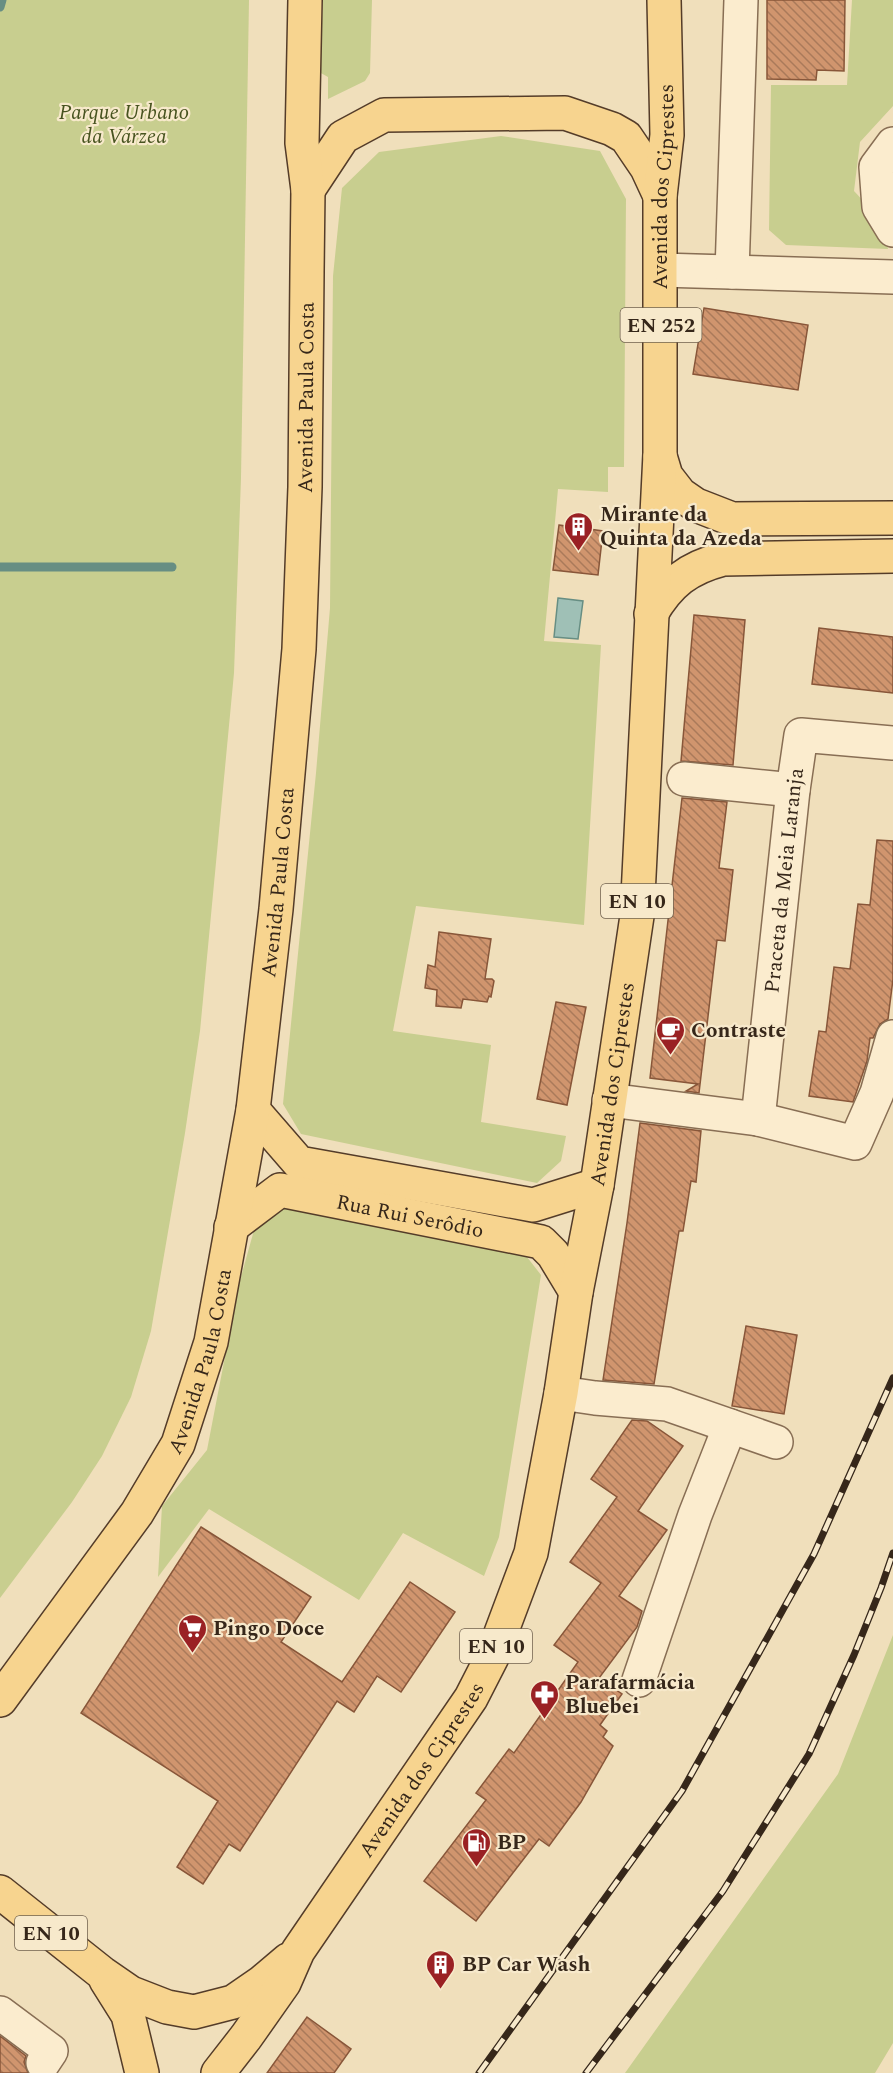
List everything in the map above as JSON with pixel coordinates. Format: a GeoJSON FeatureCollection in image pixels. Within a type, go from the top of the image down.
{"type":"FeatureCollection","features":[{"type":"Feature","properties":{"kind":"main road","name":"Avenida Paula Costa"},"geometry":{"type":"LineString","coordinates":[[0,1700],[137,1514],[178,1444],[211,1342],[253,1110],[276,909],[299,649],[305,487],[308,189],[302,143],[305,0]]}},
{"type":"Feature","properties":{"kind":"main road","name":"Avenida dos Ciprestes"},"geometry":{"type":"LineString","coordinates":[[218,2073],[285,1983],[298,1951],[471,1698],[492,1657],[531,1553],[597,1185],[637,916],[660,454],[660,196],[667,135],[664,0]]}},
{"type":"Feature","properties":{"kind":"main road"},"geometry":{"type":"LineString","coordinates":[[308,189],[343,137],[384,115],[565,113],[612,129],[626,137],[647,168],[660,196]]}},
{"type":"Feature","properties":{"kind":"main road"},"geometry":{"type":"LineString","coordinates":[[660,454],[666,476],[680,494],[696,505],[732,519],[893,518]]}},
{"type":"Feature","properties":{"kind":"main road"},"geometry":{"type":"LineString","coordinates":[[651,614],[663,594],[676,581],[708,563],[723,559],[893,556]]}},
{"type":"Feature","properties":{"kind":"main road","name":"Rua Rui Serôdio"},"geometry":{"type":"LineString","coordinates":[[253,1110],[299,1163],[533,1205],[597,1185]]}},
{"type":"Feature","properties":{"kind":"main road","name":"Rua Rui Serôdio"},"geometry":{"type":"LineString","coordinates":[[231,1227],[280,1190],[541,1242],[553,1254],[576,1292]]}},
{"type":"Feature","properties":{"kind":"main road","name":"EN 10"},"geometry":{"type":"LineString","coordinates":[[0,1892],[131,1994],[167,2007],[194,2012],[233,2002],[262,1982],[298,1951]]}},
{"type":"Feature","properties":{"kind":"main road"},"geometry":{"type":"LineString","coordinates":[[102,1973],[128,2015],[142,2073]]}},
{"type":"Feature","properties":{"kind":"street"},"geometry":{"type":"LineString","coordinates":[[732,272],[741,0]]}},
{"type":"Feature","properties":{"kind":"street"},"geometry":{"type":"LineString","coordinates":[[893,144],[876,166],[879,207],[893,230]]}},
{"type":"Feature","properties":{"kind":"street"},"geometry":{"type":"LineString","coordinates":[[661,270],[893,277]]}},
{"type":"Feature","properties":{"kind":"street","name":"Praceta da Meia Laranja"},"geometry":{"type":"LineString","coordinates":[[758,1119],[793,790],[801,735],[893,743]]}},
{"type":"Feature","properties":{"kind":"street"},"geometry":{"type":"LineString","coordinates":[[684,779],[793,790]]}},
{"type":"Feature","properties":{"kind":"street"},"geometry":{"type":"LineString","coordinates":[[609,1100],[758,1119],[855,1143],[877,1093],[893,1037]]}},
{"type":"Feature","properties":{"kind":"street"},"geometry":{"type":"LineString","coordinates":[[561,1393],[667,1404],[776,1442]]}},
{"type":"Feature","properties":{"kind":"street"},"geometry":{"type":"LineString","coordinates":[[639,1680],[695,1515],[730,1426]]}},
{"type":"Feature","properties":{"kind":"street"},"geometry":{"type":"LineString","coordinates":[[0,2013],[47,2057]]}},
{"type":"Feature","properties":{"kind":"green space","name":"Parque Urbano da Várzea"},"geometry":{"type":"Polygon","coordinates":[[[0,0],[249,0],[241,478],[234,673],[200,1031],[185,1133],[151,1331],[131,1397],[102,1456],[72,1502],[0,1598],[0,0]]]}},
{"type":"Feature","properties":{"kind":"green space"},"geometry":{"type":"Polygon","coordinates":[[[323,0],[372,0],[370,73],[365,81],[328,99],[328,77],[319,72],[323,0]]]}},
{"type":"Feature","properties":{"kind":"green space"},"geometry":{"type":"Polygon","coordinates":[[[852,0],[893,0],[893,106],[860,142],[854,191],[876,217],[884,232],[888,249],[786,245],[769,230],[771,85],[847,85],[852,0]]]}},
{"type":"Feature","properties":{"kind":"green space"},"geometry":{"type":"Polygon","coordinates":[[[501,136],[600,151],[626,199],[624,467],[608,467],[608,492],[558,489],[544,641],[601,645],[584,925],[416,906],[393,1031],[491,1045],[481,1122],[566,1136],[561,1161],[537,1183],[301,1134],[283,1104],[330,608],[333,276],[342,188],[379,152],[501,136]]]}},
{"type":"Feature","properties":{"kind":"green space"},"geometry":{"type":"Polygon","coordinates":[[[289,1205],[520,1248],[541,1275],[499,1537],[484,1576],[403,1533],[359,1600],[209,1509],[158,1577],[162,1506],[207,1450],[239,1284],[256,1223],[289,1205]]]}},
{"type":"Feature","properties":{"kind":"green space"},"geometry":{"type":"Polygon","coordinates":[[[893,1635],[893,2043],[875,2073],[625,2073],[838,1774],[893,1635]]]}},
{"type":"Feature","properties":{"kind":"water"},"geometry":{"type":"Polygon","coordinates":[[[558,598],[583,601],[578,639],[554,637],[558,598]]]}},
{"type":"Feature","properties":{"kind":"building"},"geometry":{"type":"Polygon","coordinates":[[[767,0],[845,0],[844,71],[817,70],[816,80],[767,79],[767,0]]]}},
{"type":"Feature","properties":{"kind":"building"},"geometry":{"type":"Polygon","coordinates":[[[704,308],[808,325],[798,390],[693,374],[704,308]]]}},
{"type":"Feature","properties":{"kind":"building"},"geometry":{"type":"Polygon","coordinates":[[[559,525],[603,531],[598,575],[553,570],[559,525]]]}},
{"type":"Feature","properties":{"kind":"building"},"geometry":{"type":"Polygon","coordinates":[[[694,615],[745,620],[733,765],[681,761],[694,615]]]}},
{"type":"Feature","properties":{"kind":"building"},"geometry":{"type":"Polygon","coordinates":[[[819,628],[893,637],[893,693],[812,684],[819,628]]]}},
{"type":"Feature","properties":{"kind":"building"},"geometry":{"type":"Polygon","coordinates":[[[682,798],[727,802],[719,868],[733,870],[725,941],[717,940],[699,1093],[686,1091],[698,1084],[650,1078],[682,798]]]}},
{"type":"Feature","properties":{"kind":"building"},"geometry":{"type":"Polygon","coordinates":[[[877,840],[893,841],[893,979],[888,1019],[880,1024],[873,1038],[870,1038],[867,1061],[853,1102],[809,1096],[819,1031],[826,1032],[834,967],[850,969],[858,904],[870,905],[877,840]]]}},
{"type":"Feature","properties":{"kind":"building"},"geometry":{"type":"Polygon","coordinates":[[[439,932],[491,939],[485,979],[494,981],[491,997],[489,996],[487,1002],[463,999],[461,1008],[436,1006],[437,990],[425,988],[428,965],[435,967],[439,932]]]}},
{"type":"Feature","properties":{"kind":"building"},"geometry":{"type":"Polygon","coordinates":[[[556,1002],[586,1007],[567,1105],[537,1099],[556,1002]]]}},
{"type":"Feature","properties":{"kind":"building"},"geometry":{"type":"Polygon","coordinates":[[[640,1123],[701,1131],[696,1182],[691,1181],[683,1231],[679,1231],[654,1384],[603,1380],[640,1123]]]}},
{"type":"Feature","properties":{"kind":"building"},"geometry":{"type":"Polygon","coordinates":[[[746,1326],[797,1335],[784,1414],[732,1406],[746,1326]]]}},
{"type":"Feature","properties":{"kind":"building"},"geometry":{"type":"Polygon","coordinates":[[[632,1420],[647,1421],[683,1446],[638,1511],[667,1530],[619,1596],[642,1611],[637,1627],[599,1678],[622,1694],[600,1725],[607,1731],[603,1737],[613,1746],[581,1802],[549,1846],[539,1839],[476,1921],[424,1881],[486,1800],[476,1793],[509,1749],[514,1753],[578,1662],[554,1645],[601,1583],[570,1562],[617,1497],[591,1479],[632,1420]]]}},
{"type":"Feature","properties":{"kind":"building"},"geometry":{"type":"Polygon","coordinates":[[[201,1527],[311,1597],[281,1642],[342,1682],[410,1582],[455,1612],[401,1692],[377,1676],[354,1712],[337,1701],[240,1851],[229,1844],[203,1884],[177,1867],[218,1801],[81,1713],[201,1527]]]}},
{"type":"Feature","properties":{"kind":"building"},"geometry":{"type":"Polygon","coordinates":[[[307,2017],[351,2049],[334,2073],[267,2073],[307,2017]]]}},
{"type":"Feature","properties":{"kind":"building"},"geometry":{"type":"Polygon","coordinates":[[[0,2036],[26,2056],[24,2062],[28,2073],[0,2073],[0,2036]]]}},
{"type":"Feature","properties":{"kind":"waterway"},"geometry":{"type":"LineString","coordinates":[[0,7],[2,0]]}},
{"type":"Feature","properties":{"kind":"waterway"},"geometry":{"type":"LineString","coordinates":[[0,567],[172,567]]}},
{"type":"Feature","properties":{"kind":"railway"},"geometry":{"type":"LineString","coordinates":[[479,2073],[682,1791],[814,1554],[893,1378]]}},
{"type":"Feature","properties":{"kind":"railway"},"geometry":{"type":"LineString","coordinates":[[586,2073],[723,1891],[809,1754],[854,1655],[893,1553]]}},
{"type":"Feature","properties":{"kind":"place","name":"Mirante da Quinta da Azeda"},"geometry":{"type":"Point","coordinates":[579,552]}},
{"type":"Feature","properties":{"kind":"place","name":"Contraste"},"geometry":{"type":"Point","coordinates":[670,1056]}},
{"type":"Feature","properties":{"kind":"place","name":"Pingo Doce"},"geometry":{"type":"Point","coordinates":[192,1654]}},
{"type":"Feature","properties":{"kind":"place","name":"Parafarmácia Bluebei"},"geometry":{"type":"Point","coordinates":[544,1720]}},
{"type":"Feature","properties":{"kind":"place","name":"BP"},"geometry":{"type":"Point","coordinates":[476,1868]}},
{"type":"Feature","properties":{"kind":"place","name":"BP Car Wash"},"geometry":{"type":"Point","coordinates":[441,1990]}}]}
